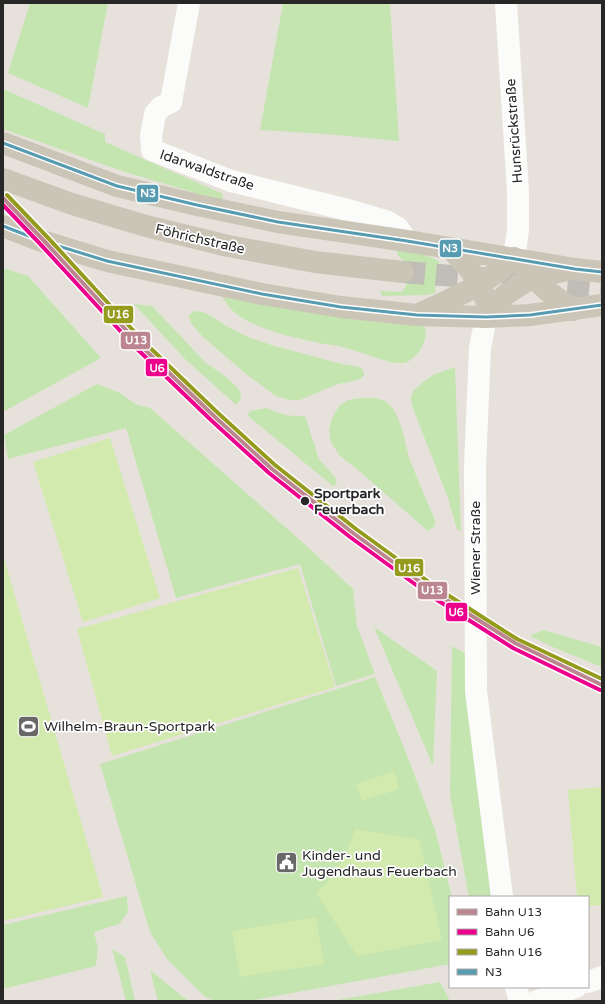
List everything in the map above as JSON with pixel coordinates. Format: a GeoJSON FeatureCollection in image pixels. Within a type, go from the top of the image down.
{"type":"FeatureCollection","features":[{"type":"Feature","properties":{"kind":"main road"},"geometry":{"type":"LineString","coordinates":[[3,143],[117,186],[183,202],[278,222],[602,272]]}},
{"type":"Feature","properties":{"kind":"main road","name":"Föhrichstraße"},"geometry":{"type":"LineString","coordinates":[[3,179],[72,204],[138,224],[228,246],[315,262],[403,272]]}},
{"type":"Feature","properties":{"kind":"main road"},"geometry":{"type":"LineString","coordinates":[[3,226],[38,240],[114,262],[262,294],[341,307],[417,315],[486,317],[530,315],[602,306]]}},
{"type":"Feature","properties":{"kind":"main road"},"geometry":{"type":"LineString","coordinates":[[450,248],[467,266],[480,284],[486,302],[486,317]]}},
{"type":"Feature","properties":{"kind":"main road"},"geometry":{"type":"LineString","coordinates":[[514,258],[549,292],[573,310]]}},
{"type":"Feature","properties":{"kind":"main road"},"geometry":{"type":"LineString","coordinates":[[417,315],[480,284],[514,258]]}},
{"type":"Feature","properties":{"kind":"main road"},"geometry":{"type":"LineString","coordinates":[[486,317],[505,295],[532,277],[576,269]]}},
{"type":"Feature","properties":{"kind":"street","name":"Idarwaldstraße"},"geometry":{"type":"LineString","coordinates":[[189,3],[171,102],[161,107],[155,114],[151,136],[152,150],[231,181],[386,221],[398,228],[407,241]]}},
{"type":"Feature","properties":{"kind":"street","name":"Hunsrückstraße"},"geometry":{"type":"LineString","coordinates":[[506,3],[518,192],[518,230],[514,258]]}},
{"type":"Feature","properties":{"kind":"street","name":"Wiener Straße"},"geometry":{"type":"LineString","coordinates":[[486,317],[480,348],[475,466],[476,691],[502,896]]}},
{"type":"Feature","properties":{"kind":"street"},"geometry":{"type":"LineString","coordinates":[[589,982],[602,976]]}},
{"type":"Feature","properties":{"kind":"street"},"geometry":{"type":"LineString","coordinates":[[516,988],[520,1001]]}},
{"type":"Feature","properties":{"kind":"street"},"geometry":{"type":"LineString","coordinates":[[537,1001],[573,988]]}},
{"type":"Feature","properties":{"kind":"green space"},"geometry":{"type":"Polygon","coordinates":[[[30,3],[108,3],[88,108],[8,73],[30,3]]]}},
{"type":"Feature","properties":{"kind":"green space"},"geometry":{"type":"Polygon","coordinates":[[[283,3],[390,3],[399,141],[326,134],[260,130],[283,3]]]}},
{"type":"Feature","properties":{"kind":"green space"},"geometry":{"type":"Polygon","coordinates":[[[3,89],[105,134],[105,142],[223,194],[222,201],[122,171],[3,129],[3,89]]]}},
{"type":"Feature","properties":{"kind":"green space"},"geometry":{"type":"Polygon","coordinates":[[[397,250],[424,254],[439,261],[435,293],[427,295],[382,296],[380,291],[402,292],[408,282],[408,266],[398,255],[397,250]]]}},
{"type":"Feature","properties":{"kind":"green space"},"geometry":{"type":"Polygon","coordinates":[[[3,268],[28,276],[101,358],[3,412],[3,268]]]}},
{"type":"Feature","properties":{"kind":"green space"},"geometry":{"type":"Polygon","coordinates":[[[222,297],[336,316],[415,324],[425,327],[426,332],[424,343],[409,361],[404,363],[391,362],[338,346],[297,338],[262,328],[237,315],[222,297]]]}},
{"type":"Feature","properties":{"kind":"green space"},"geometry":{"type":"Polygon","coordinates":[[[134,304],[152,306],[206,363],[225,376],[238,388],[241,394],[240,400],[236,405],[184,358],[134,304]]]}},
{"type":"Feature","properties":{"kind":"green space"},"geometry":{"type":"Polygon","coordinates":[[[194,311],[203,312],[248,337],[271,345],[342,364],[360,367],[363,370],[364,375],[361,379],[339,384],[300,400],[289,400],[276,396],[247,375],[202,336],[191,323],[189,315],[194,311]]]}},
{"type":"Feature","properties":{"kind":"green space"},"geometry":{"type":"Polygon","coordinates":[[[455,367],[461,531],[457,529],[447,495],[412,406],[411,398],[413,391],[433,375],[455,367]]]}},
{"type":"Feature","properties":{"kind":"green space"},"geometry":{"type":"Polygon","coordinates":[[[97,384],[120,393],[137,405],[150,408],[310,549],[353,589],[357,626],[375,674],[336,686],[300,564],[176,598],[126,428],[8,459],[4,435],[97,384]]]}},
{"type":"Feature","properties":{"kind":"green space"},"geometry":{"type":"Polygon","coordinates":[[[373,398],[385,401],[391,406],[395,413],[402,430],[411,463],[435,520],[435,526],[428,531],[339,455],[331,442],[329,430],[332,418],[339,406],[348,400],[373,398]]]}},
{"type":"Feature","properties":{"kind":"green space"},"geometry":{"type":"Polygon","coordinates":[[[267,408],[286,415],[305,416],[319,459],[337,481],[334,487],[247,415],[250,411],[267,408]]]}},
{"type":"Feature","properties":{"kind":"green space"},"geometry":{"type":"Polygon","coordinates":[[[110,438],[160,598],[83,622],[33,462],[110,438]]]}},
{"type":"Feature","properties":{"kind":"green space","name":"Wilhelm-Braun-Sportpark"},"geometry":{"type":"Polygon","coordinates":[[[3,555],[103,897],[3,921],[3,555]]]}},
{"type":"Feature","properties":{"kind":"green space"},"geometry":{"type":"Polygon","coordinates":[[[298,568],[335,687],[112,756],[77,629],[298,568]]]}},
{"type":"Feature","properties":{"kind":"green space"},"geometry":{"type":"Polygon","coordinates":[[[374,627],[437,671],[433,766],[374,627]]]}},
{"type":"Feature","properties":{"kind":"green space"},"geometry":{"type":"Polygon","coordinates":[[[543,630],[602,647],[602,667],[530,636],[543,630]]]}},
{"type":"Feature","properties":{"kind":"green space"},"geometry":{"type":"Polygon","coordinates":[[[452,646],[468,655],[492,896],[469,896],[450,795],[452,646]]]}},
{"type":"Feature","properties":{"kind":"green space","name":"Kinder- und Jugendhaus Feuerbach"},"geometry":{"type":"Polygon","coordinates":[[[375,677],[435,829],[452,896],[449,896],[449,964],[248,1001],[214,1001],[204,996],[167,959],[150,932],[100,764],[375,677]]]}},
{"type":"Feature","properties":{"kind":"green space"},"geometry":{"type":"Polygon","coordinates":[[[394,771],[399,789],[362,801],[356,784],[394,771]]]}},
{"type":"Feature","properties":{"kind":"green space"},"geometry":{"type":"Polygon","coordinates":[[[602,787],[602,905],[589,906],[589,896],[577,896],[568,790],[602,787]]]}},
{"type":"Feature","properties":{"kind":"green space"},"geometry":{"type":"Polygon","coordinates":[[[355,829],[419,839],[442,940],[357,956],[316,893],[336,872],[345,856],[355,829]]]}},
{"type":"Feature","properties":{"kind":"green space"},"geometry":{"type":"Polygon","coordinates":[[[127,896],[128,912],[119,924],[94,932],[98,948],[96,966],[3,989],[3,925],[127,896]]]}},
{"type":"Feature","properties":{"kind":"green space"},"geometry":{"type":"Polygon","coordinates":[[[316,917],[324,964],[240,977],[232,931],[316,917]]]}},
{"type":"Feature","properties":{"kind":"green space"},"geometry":{"type":"Polygon","coordinates":[[[112,949],[125,957],[135,1001],[126,1001],[112,949]]]}},
{"type":"Feature","properties":{"kind":"green space"},"geometry":{"type":"Polygon","coordinates":[[[150,970],[188,1001],[158,1001],[150,970]]]}},
{"type":"Feature","properties":{"kind":"green space"},"geometry":{"type":"Polygon","coordinates":[[[440,982],[450,1001],[332,1001],[440,982]]]}},
{"type":"Feature","properties":{"kind":"tunnel"},"geometry":{"type":"LineString","coordinates":[[403,272],[602,288]]}},
{"type":"Feature","properties":{"kind":"rail line","name":"U16"},"geometry":{"type":"LineString","coordinates":[[7,195],[142,340],[275,465],[356,529],[440,590],[517,639],[602,679]]}},
{"type":"Feature","properties":{"kind":"rail line","name":"U13"},"geometry":{"type":"LineString","coordinates":[[3,198],[138,343],[272,469],[353,533],[437,594],[515,643],[602,685]]}},
{"type":"Feature","properties":{"kind":"rail line","name":"U6"},"geometry":{"type":"LineString","coordinates":[[3,205],[135,347],[269,473],[350,537],[434,598],[513,648],[600,690]]}},
{"type":"Feature","properties":{"kind":"transit line","name":"N3"},"geometry":{"type":"LineString","coordinates":[[3,143],[117,186],[197,205],[278,222],[602,272]]}},
{"type":"Feature","properties":{"kind":"transit line","name":"N3"},"geometry":{"type":"LineString","coordinates":[[3,226],[39,240],[107,261],[262,294],[341,307],[417,315],[486,317],[530,315],[602,305]]}},
{"type":"Feature","properties":{"kind":"place","name":"Sportpark Feuerbach"},"geometry":{"type":"Point","coordinates":[305,501]}},
{"type":"Feature","properties":{"kind":"place","name":"Wilhelm-Braun-Sportpark"},"geometry":{"type":"Point","coordinates":[28,726]}},
{"type":"Feature","properties":{"kind":"place","name":"Kinder- und Jugendhaus Feuerbach"},"geometry":{"type":"Point","coordinates":[286,863]}}]}
